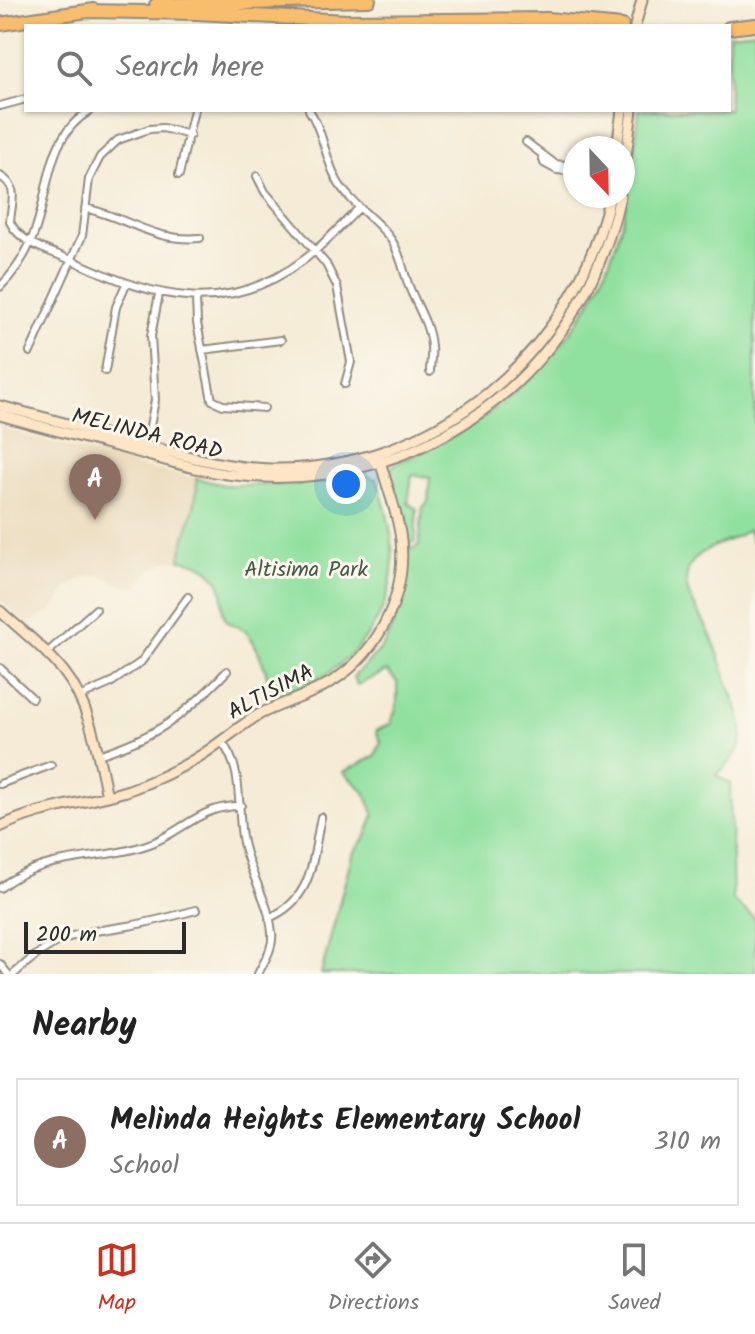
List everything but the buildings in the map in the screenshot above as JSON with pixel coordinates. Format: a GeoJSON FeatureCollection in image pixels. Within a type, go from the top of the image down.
{"type":"FeatureCollection","features":[{"type":"Feature","properties":{"kind":"highway"},"geometry":{"type":"LineString","coordinates":[[0,24],[88,11],[179,3],[369,0]]}},
{"type":"Feature","properties":{"kind":"highway"},"geometry":{"type":"LineString","coordinates":[[88,11],[347,21],[556,19],[603,24]]}},
{"type":"Feature","properties":{"kind":"highway"},"geometry":{"type":"LineString","coordinates":[[731,28],[755,25]]}},
{"type":"Feature","properties":{"kind":"main road"},"geometry":{"type":"LineString","coordinates":[[636,24],[642,0]]}},
{"type":"Feature","properties":{"kind":"main road"},"geometry":{"type":"LineString","coordinates":[[619,136],[622,112]]}},
{"type":"Feature","properties":{"kind":"main road"},"geometry":{"type":"LineString","coordinates":[[629,136],[632,112]]}},
{"type":"Feature","properties":{"kind":"main road"},"geometry":{"type":"LineString","coordinates":[[379,457],[459,416],[483,400],[527,359],[562,314],[581,281],[607,208]]}},
{"type":"Feature","properties":{"kind":"main road"},"geometry":{"type":"LineString","coordinates":[[379,457],[438,438],[480,413],[542,357],[576,310],[590,284],[602,258],[617,208]]}},
{"type":"Feature","properties":{"kind":"main road","name":"MELINDA ROAD"},"geometry":{"type":"LineString","coordinates":[[0,406],[146,450],[197,469],[269,478],[320,475],[379,457]]}},
{"type":"Feature","properties":{"kind":"main road","name":"MELINDA ROAD"},"geometry":{"type":"LineString","coordinates":[[0,415],[146,450]]}},
{"type":"Feature","properties":{"kind":"main road","name":"ALTISIMA"},"geometry":{"type":"LineString","coordinates":[[0,827],[32,812],[107,796],[169,773],[261,714],[322,687],[356,663],[381,630],[397,591],[401,560],[398,523],[379,457]]}},
{"type":"Feature","properties":{"kind":"main road"},"geometry":{"type":"LineString","coordinates":[[0,611],[47,653],[65,673],[79,697],[98,755],[107,796]]}},
{"type":"Feature","properties":{"kind":"street"},"geometry":{"type":"LineString","coordinates":[[0,106],[24,100]]}},
{"type":"Feature","properties":{"kind":"street"},"geometry":{"type":"LineString","coordinates":[[0,287],[16,269],[31,242],[54,154],[72,125],[88,112]]}},
{"type":"Feature","properties":{"kind":"street"},"geometry":{"type":"LineString","coordinates":[[179,175],[194,112]]}},
{"type":"Feature","properties":{"kind":"street"},"geometry":{"type":"LineString","coordinates":[[310,112],[340,186],[358,209],[379,225],[399,255],[426,325],[431,347],[430,372]]}},
{"type":"Feature","properties":{"kind":"street"},"geometry":{"type":"LineString","coordinates":[[30,352],[82,236],[89,179],[100,157],[118,140],[149,129],[163,128],[190,135]]}},
{"type":"Feature","properties":{"kind":"street"},"geometry":{"type":"LineString","coordinates":[[526,142],[555,164],[563,166]]}},
{"type":"Feature","properties":{"kind":"street"},"geometry":{"type":"LineString","coordinates":[[0,176],[14,190],[10,215],[13,228],[31,242],[126,284],[159,294],[196,299],[261,285],[279,277],[314,252],[358,209]]}},
{"type":"Feature","properties":{"kind":"street"},"geometry":{"type":"LineString","coordinates":[[257,176],[265,192],[326,264],[337,286],[351,362],[345,384]]}},
{"type":"Feature","properties":{"kind":"street"},"geometry":{"type":"LineString","coordinates":[[85,208],[111,214],[169,239],[200,238]]}},
{"type":"Feature","properties":{"kind":"street"},"geometry":{"type":"LineString","coordinates":[[105,371],[116,307],[126,284]]}},
{"type":"Feature","properties":{"kind":"street"},"geometry":{"type":"LineString","coordinates":[[146,450],[155,400],[151,336],[159,294]]}},
{"type":"Feature","properties":{"kind":"street"},"geometry":{"type":"LineString","coordinates":[[196,299],[212,400],[223,405],[264,408]]}},
{"type":"Feature","properties":{"kind":"street"},"geometry":{"type":"LineString","coordinates":[[202,350],[281,340]]}},
{"type":"Feature","properties":{"kind":"street"},"geometry":{"type":"LineString","coordinates":[[79,697],[109,684],[141,662],[188,597]]}},
{"type":"Feature","properties":{"kind":"street"},"geometry":{"type":"LineString","coordinates":[[47,653],[96,609]]}},
{"type":"Feature","properties":{"kind":"street"},"geometry":{"type":"LineString","coordinates":[[0,668],[32,698]]}},
{"type":"Feature","properties":{"kind":"street"},"geometry":{"type":"LineString","coordinates":[[98,755],[160,731],[191,707],[227,671]]}},
{"type":"Feature","properties":{"kind":"street"},"geometry":{"type":"LineString","coordinates":[[221,741],[232,760],[240,789],[242,838],[273,936],[258,974]]}},
{"type":"Feature","properties":{"kind":"street"},"geometry":{"type":"LineString","coordinates":[[0,784],[51,765]]}},
{"type":"Feature","properties":{"kind":"street"},"geometry":{"type":"LineString","coordinates":[[0,888],[38,865],[140,847],[174,834],[209,811],[241,805]]}},
{"type":"Feature","properties":{"kind":"street"},"geometry":{"type":"LineString","coordinates":[[269,918],[291,906],[304,890],[321,817]]}},
{"type":"Feature","properties":{"kind":"street"},"geometry":{"type":"LineString","coordinates":[[0,964],[11,974],[69,935],[129,926],[196,910]]}},
{"type":"Feature","properties":{"kind":"shaded area"},"geometry":{"type":"Polygon","coordinates":[[[0,425],[8,430],[150,469],[196,478],[198,495],[180,560],[168,561],[152,569],[137,587],[126,587],[100,575],[81,578],[67,588],[51,612],[28,626],[0,600],[0,425]]]}},
{"type":"Feature","properties":{"kind":"green space"},"geometry":{"type":"Polygon","coordinates":[[[755,31],[755,537],[751,540],[748,530],[703,552],[691,564],[686,581],[690,596],[716,647],[741,722],[741,743],[728,764],[716,775],[730,783],[733,900],[755,919],[755,974],[321,974],[352,855],[367,834],[374,815],[365,792],[343,772],[375,756],[381,742],[376,731],[392,723],[397,702],[397,682],[387,671],[357,685],[353,677],[380,649],[392,628],[405,585],[408,551],[419,545],[423,507],[428,502],[430,477],[412,475],[408,503],[417,509],[415,541],[409,545],[390,474],[393,465],[466,428],[499,405],[530,379],[581,317],[601,282],[625,208],[635,208],[635,143],[639,112],[731,112],[731,34],[755,31]]]}},
{"type":"Feature","properties":{"kind":"green space","name":"Altisima Park"},"geometry":{"type":"Polygon","coordinates":[[[366,473],[377,479],[390,528],[392,573],[386,599],[362,643],[344,661],[299,689],[274,698],[250,636],[225,618],[222,591],[216,578],[200,565],[180,560],[196,499],[196,478],[224,485],[295,485],[366,473]]]}},
{"type":"Feature","properties":{"kind":"place","name":"Melinda Heights Elementary School"},"geometry":{"type":"Point","coordinates":[95,520]}}]}
